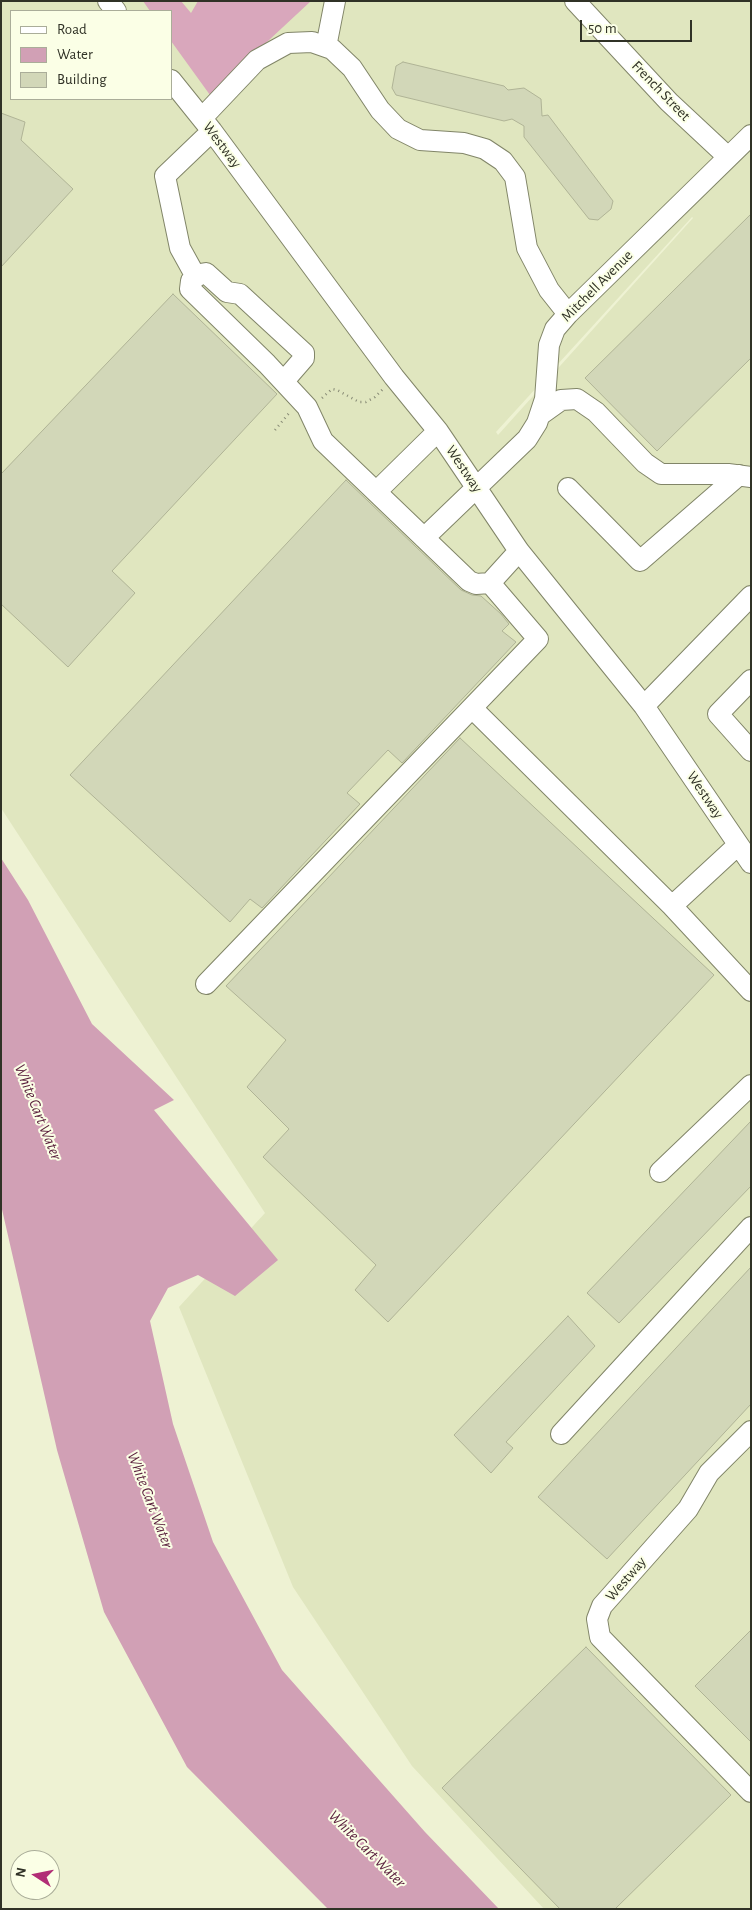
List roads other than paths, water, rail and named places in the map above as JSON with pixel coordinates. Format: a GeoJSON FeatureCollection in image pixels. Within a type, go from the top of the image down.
{"type":"FeatureCollection","features":[{"type":"Feature","properties":{"kind":"lane"},"geometry":{"type":"LineString","coordinates":[[326,47],[336,1]]}},
{"type":"Feature","properties":{"kind":"lane","name":"French Street"},"geometry":{"type":"LineString","coordinates":[[575,1],[669,102],[728,157]]}},
{"type":"Feature","properties":{"kind":"lane"},"geometry":{"type":"LineString","coordinates":[[196,277],[180,248],[165,176],[256,60],[288,43],[312,42],[332,49],[352,68],[380,110],[398,129],[420,140],[464,143],[485,149],[503,161],[515,177],[527,248],[549,290],[568,314]]}},
{"type":"Feature","properties":{"kind":"lane","name":"Westway"},"geometry":{"type":"LineString","coordinates":[[172,81],[207,124],[394,377],[438,431],[519,551],[644,706],[751,863]]}},
{"type":"Feature","properties":{"kind":"lane","name":"Mitchell Avenue"},"geometry":{"type":"LineString","coordinates":[[424,538],[527,439],[540,415],[545,400],[549,345],[555,329],[568,314],[751,135]]}},
{"type":"Feature","properties":{"kind":"lane"},"geometry":{"type":"LineString","coordinates":[[284,381],[304,358],[304,353],[240,294],[227,292],[206,273],[196,277],[189,285],[190,290],[284,381],[307,407],[323,441],[469,581],[476,584],[490,583],[519,551]]}},
{"type":"Feature","properties":{"kind":"lane"},"geometry":{"type":"LineString","coordinates":[[540,415],[561,400],[577,399],[596,412],[645,463],[661,474],[745,476]]}},
{"type":"Feature","properties":{"kind":"lane"},"geometry":{"type":"LineString","coordinates":[[376,492],[438,431]]}},
{"type":"Feature","properties":{"kind":"lane"},"geometry":{"type":"LineString","coordinates":[[568,488],[640,561],[745,476]]}},
{"type":"Feature","properties":{"kind":"lane"},"geometry":{"type":"LineString","coordinates":[[206,984],[538,639],[490,583]]}},
{"type":"Feature","properties":{"kind":"lane"},"geometry":{"type":"LineString","coordinates":[[644,706],[751,596]]}},
{"type":"Feature","properties":{"kind":"lane"},"geometry":{"type":"LineString","coordinates":[[751,680],[718,714],[751,752]]}},
{"type":"Feature","properties":{"kind":"lane"},"geometry":{"type":"LineString","coordinates":[[472,708],[672,906],[751,991]]}},
{"type":"Feature","properties":{"kind":"lane"},"geometry":{"type":"LineString","coordinates":[[672,906],[738,845]]}},
{"type":"Feature","properties":{"kind":"lane"},"geometry":{"type":"LineString","coordinates":[[660,1172],[751,1085]]}},
{"type":"Feature","properties":{"kind":"lane"},"geometry":{"type":"LineString","coordinates":[[561,1434],[751,1227]]}},
{"type":"Feature","properties":{"kind":"lane","name":"Westway"},"geometry":{"type":"LineString","coordinates":[[751,1430],[708,1473],[688,1509],[602,1606],[597,1619],[600,1637],[751,1792]]}},
{"type":"Feature","properties":{"kind":"water","name":"White Cart Water"},"geometry":{"type":"Polygon","coordinates":[[[1,858],[28,900],[92,1024],[174,1100],[154,1110],[278,1260],[235,1296],[198,1275],[168,1288],[150,1321],[173,1424],[213,1542],[282,1670],[425,1832],[499,1909],[328,1909],[187,1767],[104,1612],[57,1450],[1,1205],[1,858]]]}}]}
